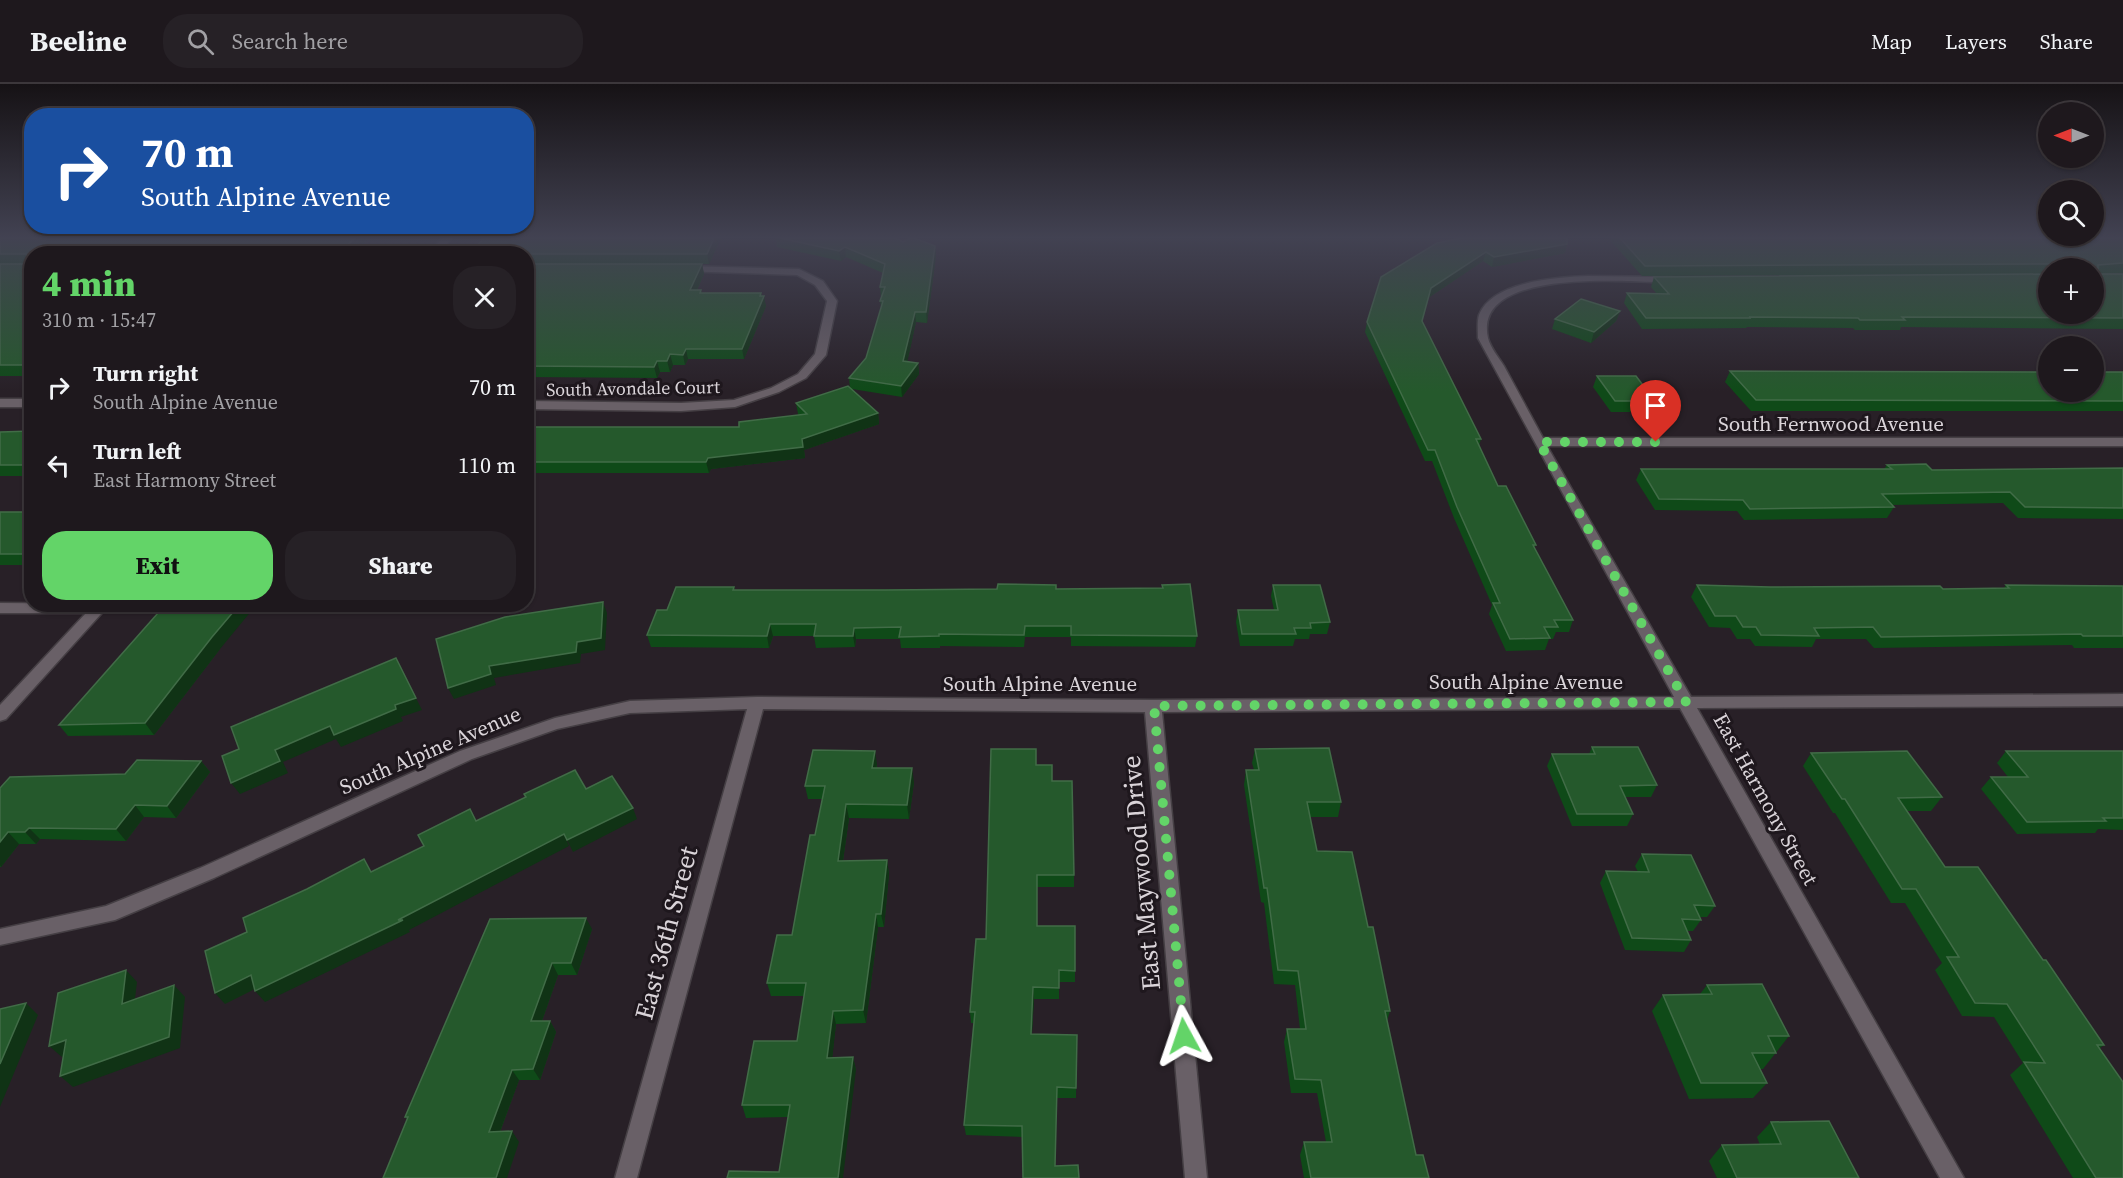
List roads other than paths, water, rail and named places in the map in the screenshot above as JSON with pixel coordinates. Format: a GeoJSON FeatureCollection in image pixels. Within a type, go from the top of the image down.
{"type":"FeatureCollection","features":[{"type":"Feature","properties":{"kind":"street","name":"South Avondale Court"},"geometry":{"type":"LineString","coordinates":[[534,405],[681,407],[735,403],[775,390],[802,376],[820,355],[832,301],[823,289]]}},
{"type":"Feature","properties":{"kind":"street","name":"East Harmony Street"},"geometry":{"type":"LineString","coordinates":[[1525,289],[1506,294],[1484,315],[1483,338],[1539,442],[1953,1178]]}},
{"type":"Feature","properties":{"kind":"street"},"geometry":{"type":"LineString","coordinates":[[0,403],[24,403]]}},
{"type":"Feature","properties":{"kind":"street","name":"South Fernwood Avenue"},"geometry":{"type":"LineString","coordinates":[[1539,442],[2123,442]]}},
{"type":"Feature","properties":{"kind":"street"},"geometry":{"type":"LineString","coordinates":[[0,608],[24,608]]}},
{"type":"Feature","properties":{"kind":"street"},"geometry":{"type":"LineString","coordinates":[[0,715],[95,612]]}},
{"type":"Feature","properties":{"kind":"street","name":"South Alpine Avenue"},"geometry":{"type":"LineString","coordinates":[[0,938],[108,914],[207,873],[466,755],[555,724],[630,707],[757,703],[1154,706],[2123,700]]}},
{"type":"Feature","properties":{"kind":"street","name":"East 36th Street"},"geometry":{"type":"LineString","coordinates":[[626,1178],[757,703]]}},
{"type":"Feature","properties":{"kind":"street","name":"East Maywood Drive"},"geometry":{"type":"LineString","coordinates":[[1154,706],[1196,1178]]}}]}
